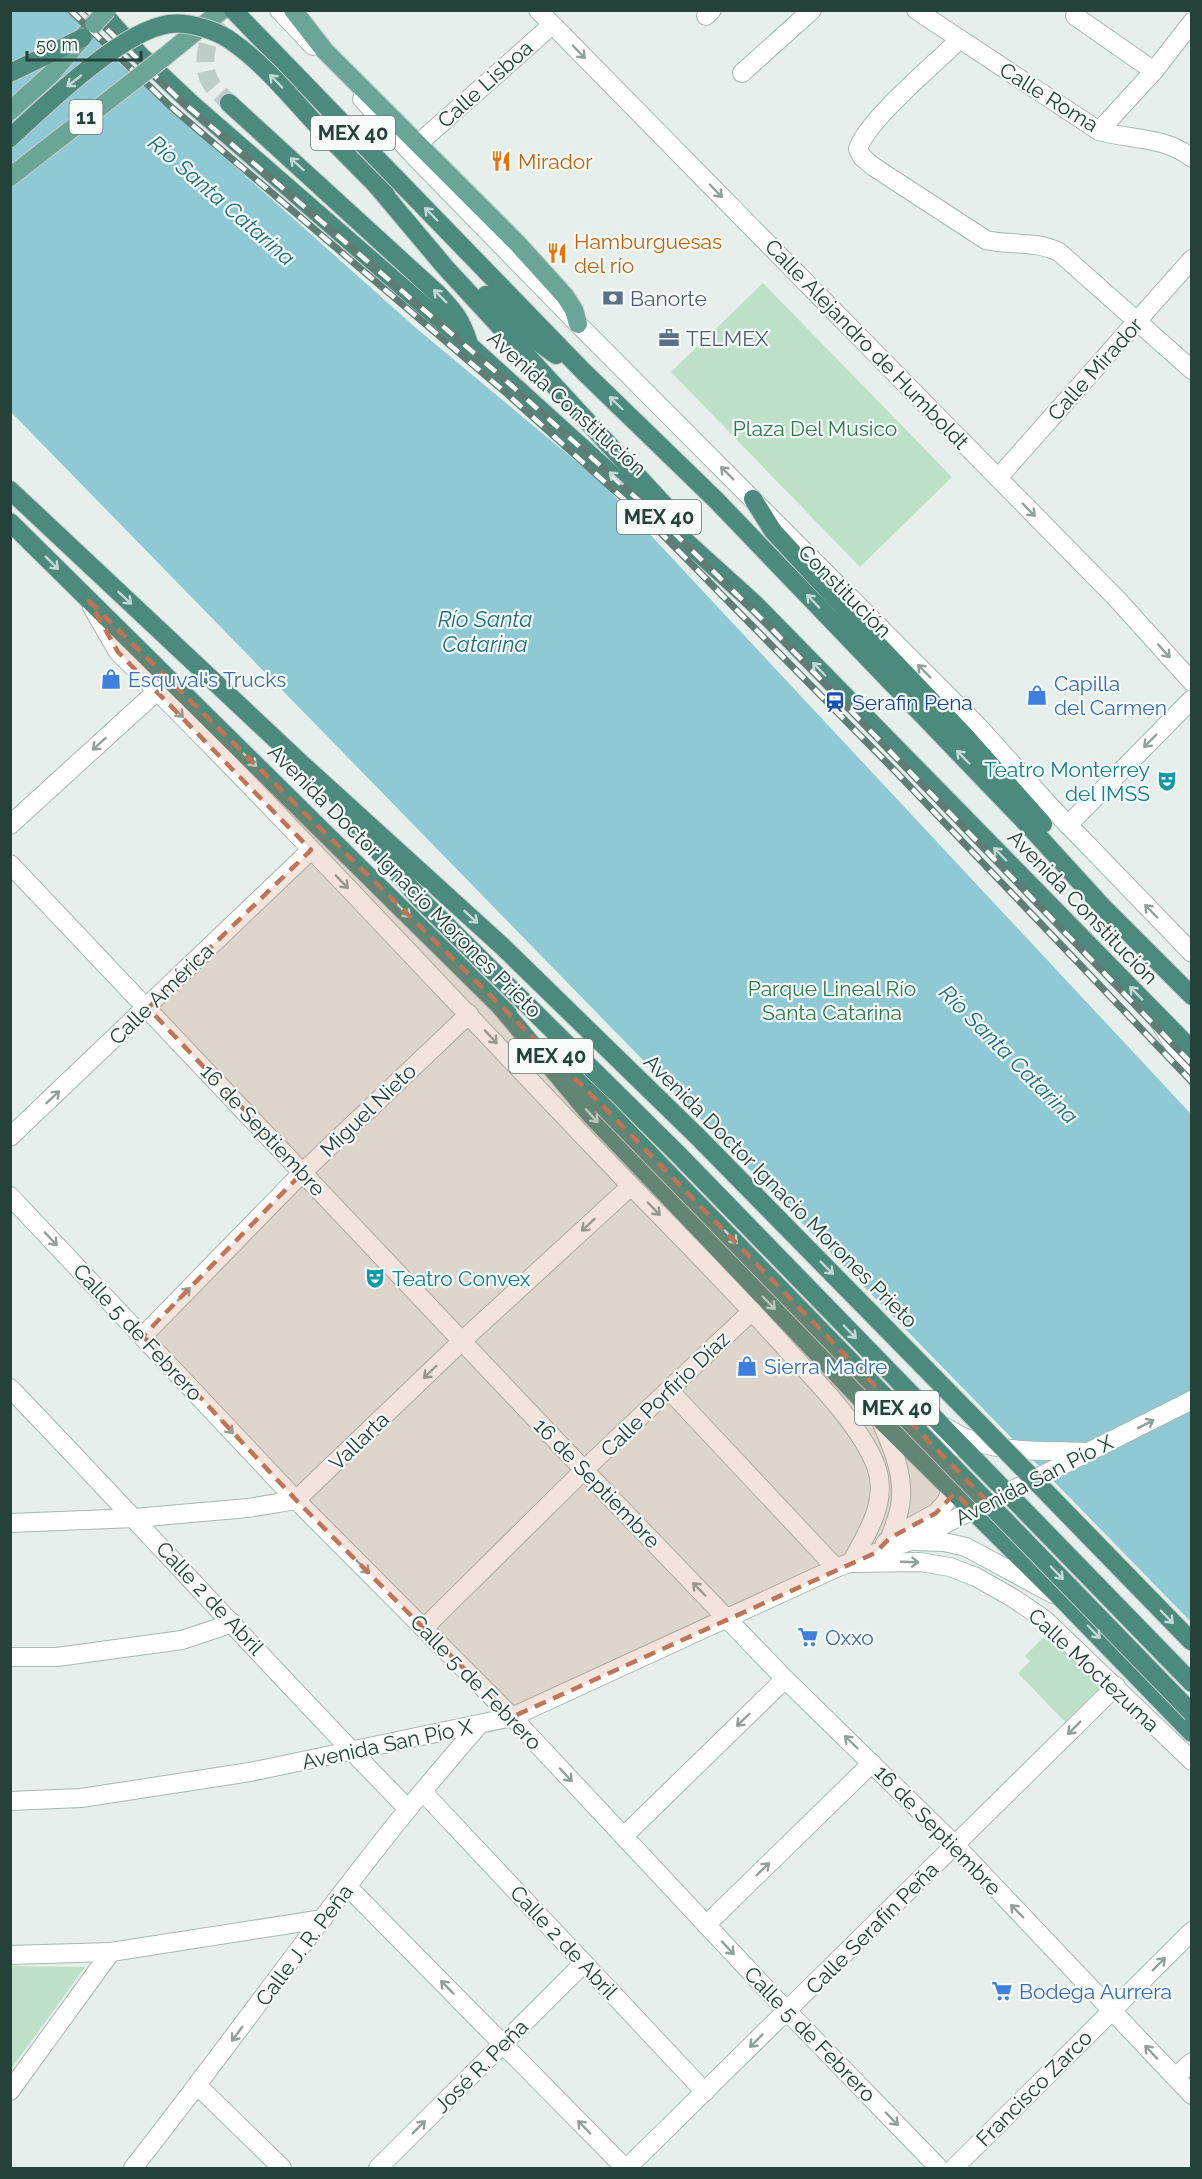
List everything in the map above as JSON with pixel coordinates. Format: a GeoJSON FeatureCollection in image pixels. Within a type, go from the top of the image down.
{"type":"FeatureCollection","features":[{"type":"Feature","properties":{"kind":"highway","name":"Avenida Constitución"},"geometry":{"type":"LineString","coordinates":[[233,10],[583,371],[716,500],[1030,826],[1102,906],[1191,996]]}},
{"type":"Feature","properties":{"kind":"highway","name":"Avenida Constitución"},"geometry":{"type":"LineString","coordinates":[[98,15],[192,104],[470,345],[756,605],[1191,1050]]}},
{"type":"Feature","properties":{"kind":"highway"},"geometry":{"type":"LineString","coordinates":[[10,138],[63,90],[126,41],[170,24],[188,25],[212,32],[233,41],[275,79],[377,186],[516,322],[550,351],[583,371]]}},
{"type":"Feature","properties":{"kind":"highway"},"geometry":{"type":"LineString","coordinates":[[10,73],[82,38]]}},
{"type":"Feature","properties":{"kind":"highway"},"geometry":{"type":"LineString","coordinates":[[229,103],[438,294],[458,315],[464,325],[470,345]]}},
{"type":"Feature","properties":{"kind":"highway"},"geometry":{"type":"LineString","coordinates":[[377,186],[445,267],[756,605]]}},
{"type":"Feature","properties":{"kind":"highway"},"geometry":{"type":"LineString","coordinates":[[10,483],[52,529]]}},
{"type":"Feature","properties":{"kind":"highway","name":"Avenida Doctor Ignacio Morones Prieto"},"geometry":{"type":"LineString","coordinates":[[10,490],[303,765],[486,930],[698,1137],[1191,1642]]}},
{"type":"Feature","properties":{"kind":"highway"},"geometry":{"type":"LineString","coordinates":[[753,500],[773,531],[965,735],[1039,819],[1102,906]]}},
{"type":"Feature","properties":{"kind":"highway","name":"Avenida Doctor Ignacio Morones Prieto"},"geometry":{"type":"LineString","coordinates":[[10,522],[602,1105],[1191,1713]]}},
{"type":"Feature","properties":{"kind":"highway","name":"MEX 40"},"geometry":{"type":"LineString","coordinates":[[303,765],[420,900],[678,1154],[1191,1683]]}},
{"type":"Feature","properties":{"kind":"highway","name":"MEX 40"},"geometry":{"type":"LineString","coordinates":[[500,1006],[589,1113],[880,1419],[1064,1601],[1191,1733]]}},
{"type":"Feature","properties":{"kind":"highway"},"geometry":{"type":"LineString","coordinates":[[993,1530],[1035,1538],[1063,1551]]}},
{"type":"Feature","properties":{"kind":"main road","name":"11"},"geometry":{"type":"LineString","coordinates":[[10,111],[52,73],[98,15],[107,10]]}},
{"type":"Feature","properties":{"kind":"main road","name":"11"},"geometry":{"type":"LineString","coordinates":[[10,177],[222,10]]}},
{"type":"Feature","properties":{"kind":"main road"},"geometry":{"type":"LineString","coordinates":[[293,10],[326,51],[517,243],[565,296],[574,310],[578,324]]}},
{"type":"Feature","properties":{"kind":"street","name":"Constitución"},"geometry":{"type":"LineString","coordinates":[[279,10],[414,156],[492,236],[978,726],[1068,825],[1191,953]]}},
{"type":"Feature","properties":{"kind":"street","name":"Calle Alejandro de Humboldt"},"geometry":{"type":"LineString","coordinates":[[538,10],[1117,599],[1191,682]]}},
{"type":"Feature","properties":{"kind":"street"},"geometry":{"type":"LineString","coordinates":[[742,73],[813,10]]}},
{"type":"Feature","properties":{"kind":"street","name":"Calle Roma"},"geometry":{"type":"LineString","coordinates":[[916,10],[1099,131],[1174,146],[1191,158]]}},
{"type":"Feature","properties":{"kind":"street"},"geometry":{"type":"LineString","coordinates":[[1075,16],[1154,70]]}},
{"type":"Feature","properties":{"kind":"street"},"geometry":{"type":"LineString","coordinates":[[1099,131],[1154,70],[1191,22]]}},
{"type":"Feature","properties":{"kind":"street","name":"Calle Lisboa"},"geometry":{"type":"LineString","coordinates":[[419,142],[552,24]]}},
{"type":"Feature","properties":{"kind":"street"},"geometry":{"type":"LineString","coordinates":[[959,40],[875,121],[861,140],[858,149],[862,157],[986,240],[999,243],[1036,244],[1059,252],[1191,370]]}},
{"type":"Feature","properties":{"kind":"street","name":"Calle Mirador"},"geometry":{"type":"LineString","coordinates":[[998,478],[1191,259]]}},
{"type":"Feature","properties":{"kind":"street"},"geometry":{"type":"LineString","coordinates":[[88,601],[118,652],[469,1014],[828,1394],[862,1440],[880,1479],[877,1509],[871,1526],[843,1566],[670,1391]]}},
{"type":"Feature","properties":{"kind":"street"},"geometry":{"type":"LineString","coordinates":[[10,825],[158,691]]}},
{"type":"Feature","properties":{"kind":"street"},"geometry":{"type":"LineString","coordinates":[[1068,825],[1191,699]]}},
{"type":"Feature","properties":{"kind":"street","name":"Calle América"},"geometry":{"type":"LineString","coordinates":[[10,1137],[148,1008],[311,850]]}},
{"type":"Feature","properties":{"kind":"street","name":"16 de Septiembre"},"geometry":{"type":"LineString","coordinates":[[10,864],[584,1470],[785,1679],[955,1845],[1191,2095]]}},
{"type":"Feature","properties":{"kind":"street"},"geometry":{"type":"LineString","coordinates":[[1154,1012],[1171,1041],[1191,1068]]}},
{"type":"Feature","properties":{"kind":"street","name":"Miguel Nieto"},"geometry":{"type":"LineString","coordinates":[[143,1336],[303,1172],[469,1014]]}},
{"type":"Feature","properties":{"kind":"street","name":"Vallarta"},"geometry":{"type":"LineString","coordinates":[[296,1500],[462,1341],[631,1186]]}},
{"type":"Feature","properties":{"kind":"street","name":"Calle 5 de Febrero"},"geometry":{"type":"LineString","coordinates":[[10,1196],[296,1500],[512,1717],[787,2011],[939,2169]]}},
{"type":"Feature","properties":{"kind":"street","name":"Calle Porfirio Díaz"},"geometry":{"type":"LineString","coordinates":[[424,1628],[584,1470],[752,1311]]}},
{"type":"Feature","properties":{"kind":"street","name":"Calle 2 de Abril"},"geometry":{"type":"LineString","coordinates":[[10,1388],[408,1809]]}},
{"type":"Feature","properties":{"kind":"street","name":"Avenida San Pío X"},"geometry":{"type":"LineString","coordinates":[[10,1801],[93,1797],[250,1772],[512,1717],[843,1566],[875,1552],[911,1541],[1191,1400]]}},
{"type":"Feature","properties":{"kind":"street"},"geometry":{"type":"LineString","coordinates":[[934,1418],[961,1437],[976,1443],[1017,1450],[1090,1452]]}},
{"type":"Feature","properties":{"kind":"street"},"geometry":{"type":"LineString","coordinates":[[934,1418],[948,1449],[951,1490]]}},
{"type":"Feature","properties":{"kind":"street"},"geometry":{"type":"LineString","coordinates":[[880,1419],[896,1456],[900,1476],[900,1509],[890,1538]]}},
{"type":"Feature","properties":{"kind":"street","name":"Avenida San Pío X"},"geometry":{"type":"LineString","coordinates":[[875,1552],[890,1538],[936,1513],[946,1502],[951,1490]]}},
{"type":"Feature","properties":{"kind":"street"},"geometry":{"type":"LineString","coordinates":[[10,1523],[135,1518],[248,1508],[296,1500]]}},
{"type":"Feature","properties":{"kind":"street"},"geometry":{"type":"LineString","coordinates":[[911,1541],[944,1542],[966,1547],[1064,1601]]}},
{"type":"Feature","properties":{"kind":"street","name":"Calle Moctezuma"},"geometry":{"type":"LineString","coordinates":[[843,1566],[920,1562],[950,1567],[976,1577],[1044,1619],[1116,1686],[1191,1761]]}},
{"type":"Feature","properties":{"kind":"street"},"geometry":{"type":"LineString","coordinates":[[10,1657],[57,1657],[182,1640],[233,1623]]}},
{"type":"Feature","properties":{"kind":"street"},"geometry":{"type":"LineString","coordinates":[[624,1836],[785,1679]]}},
{"type":"Feature","properties":{"kind":"street","name":"Calle Serafín Peña"},"geometry":{"type":"LineString","coordinates":[[626,2169],[1116,1686]]}},
{"type":"Feature","properties":{"kind":"street","name":"Calle J. R. Peña"},"geometry":{"type":"LineString","coordinates":[[133,2169],[323,1918],[408,1809],[479,1725]]}},
{"type":"Feature","properties":{"kind":"street"},"geometry":{"type":"LineString","coordinates":[[706,1925],[872,1762]]}},
{"type":"Feature","properties":{"kind":"street","name":"Calle 2 de Abril"},"geometry":{"type":"LineString","coordinates":[[423,1792],[705,2092]]}},
{"type":"Feature","properties":{"kind":"street"},"geometry":{"type":"LineString","coordinates":[[348,1887],[626,2169]]}},
{"type":"Feature","properties":{"kind":"street"},"geometry":{"type":"LineString","coordinates":[[10,1955],[111,1952],[323,1918]]}},
{"type":"Feature","properties":{"kind":"street","name":"Francisco Zarco"},"geometry":{"type":"LineString","coordinates":[[954,2169],[1191,1931]]}},
{"type":"Feature","properties":{"kind":"street"},"geometry":{"type":"LineString","coordinates":[[10,2091],[111,1952]]}},
{"type":"Feature","properties":{"kind":"street","name":"José R. Peña"},"geometry":{"type":"LineString","coordinates":[[378,2169],[584,1963]]}},
{"type":"Feature","properties":{"kind":"street"},"geometry":{"type":"LineString","coordinates":[[1175,2077],[1191,2062]]}},
{"type":"Feature","properties":{"kind":"street"},"geometry":{"type":"LineString","coordinates":[[198,2086],[282,2169]]}},
{"type":"Feature","properties":{"kind":"highlighted area"},"geometry":{"type":"Polygon","coordinates":[[[89,601],[602,1105],[989,1503],[973,1511],[955,1493],[936,1513],[890,1538],[875,1553],[512,1717],[296,1500],[143,1336],[303,1172],[148,1008],[311,850],[118,652],[89,601]]]}},
{"type":"Feature","properties":{"kind":"green space","name":"Plaza Del Musico"},"geometry":{"type":"Polygon","coordinates":[[[763,283],[952,477],[860,567],[671,372],[763,283]]]}},
{"type":"Feature","properties":{"kind":"green space"},"geometry":{"type":"Polygon","coordinates":[[[1043,1638],[1067,1650],[1103,1686],[1065,1722],[1018,1673],[1030,1661],[1025,1656],[1043,1638]]]}},
{"type":"Feature","properties":{"kind":"green space"},"geometry":{"type":"Polygon","coordinates":[[[10,1966],[85,1967],[11,2069],[10,1966]]]}},
{"type":"Feature","properties":{"kind":"water","name":"Río Santa Catarina"},"geometry":{"type":"Polygon","coordinates":[[[11,11],[71,11],[110,55],[416,328],[602,483],[1191,1114],[1191,1622],[11,412],[11,11]]]}},
{"type":"Feature","properties":{"kind":"tunnel"},"geometry":{"type":"LineString","coordinates":[[219,20],[208,43],[206,69],[212,85],[229,103]]}},
{"type":"Feature","properties":{"kind":"railway"},"geometry":{"type":"LineString","coordinates":[[70,10],[170,106],[505,392],[658,530],[897,773],[1192,1082]]}},
{"type":"Feature","properties":{"kind":"railway"},"geometry":{"type":"LineString","coordinates":[[87,10],[177,97],[511,385],[664,523],[773,630],[1192,1064]]}},
{"type":"Feature","properties":{"kind":"place","name":"Mirador"},"geometry":{"type":"Point","coordinates":[501,161]}},
{"type":"Feature","properties":{"kind":"place","name":"Hamburguesas del río"},"geometry":{"type":"Point","coordinates":[557,253]}},
{"type":"Feature","properties":{"kind":"place","name":"Banorte"},"geometry":{"type":"Point","coordinates":[613,298]}},
{"type":"Feature","properties":{"kind":"place","name":"TELMEX"},"geometry":{"type":"Point","coordinates":[669,338]}},
{"type":"Feature","properties":{"kind":"place","name":"Esquval's Trucks"},"geometry":{"type":"Point","coordinates":[111,679]}},
{"type":"Feature","properties":{"kind":"place","name":"Capilla del Carmen"},"geometry":{"type":"Point","coordinates":[1037,695]}},
{"type":"Feature","properties":{"kind":"place","name":"Serafin Pena"},"geometry":{"type":"Point","coordinates":[835,702]}},
{"type":"Feature","properties":{"kind":"place","name":"Teatro Monterrey del IMSS"},"geometry":{"type":"Point","coordinates":[1167,781]}},
{"type":"Feature","properties":{"kind":"place","name":"Teatro Convex"},"geometry":{"type":"Point","coordinates":[375,1278]}},
{"type":"Feature","properties":{"kind":"place","name":"Sierra Madre"},"geometry":{"type":"Point","coordinates":[747,1366]}},
{"type":"Feature","properties":{"kind":"place","name":"Oxxo"},"geometry":{"type":"Point","coordinates":[808,1637]}},
{"type":"Feature","properties":{"kind":"place","name":"Bodega Aurrera"},"geometry":{"type":"Point","coordinates":[1002,1991]}},
{"type":"Feature","properties":{"kind":"park label","name":"Parque Lineal Río Santa Catarina"},"geometry":{"type":"Point","coordinates":[832,1000]}}]}
